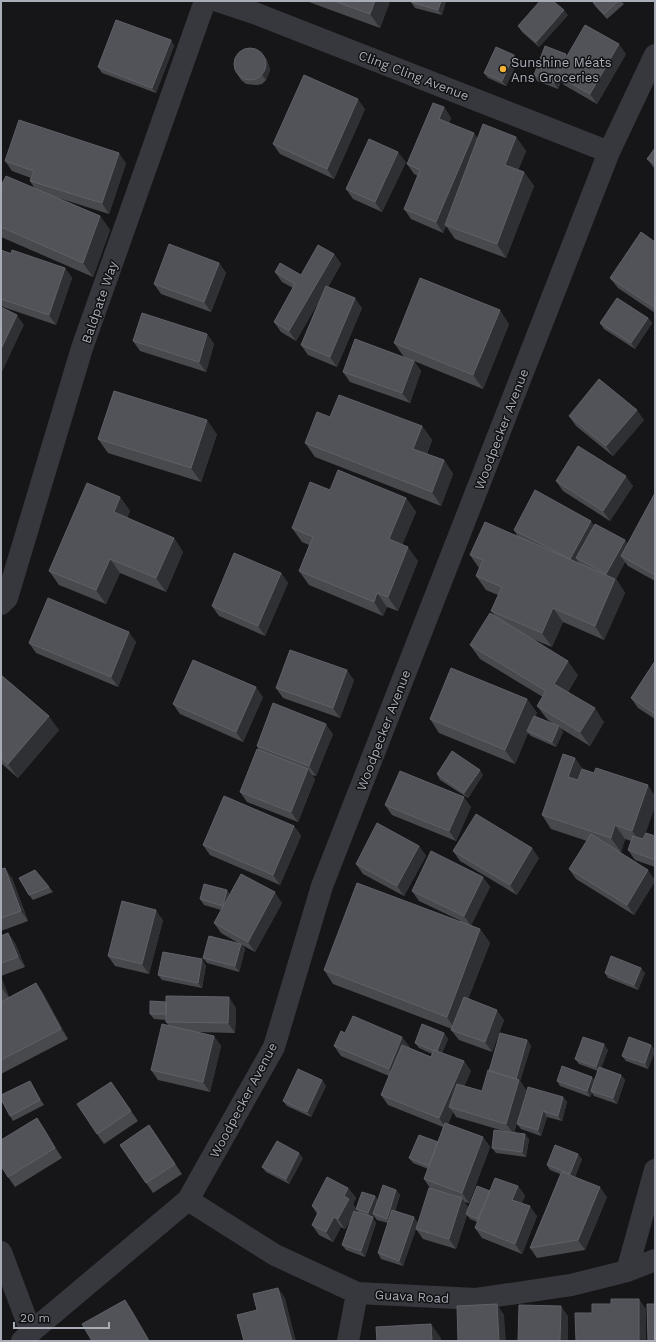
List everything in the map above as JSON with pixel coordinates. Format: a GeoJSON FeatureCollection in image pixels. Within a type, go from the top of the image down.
{"type":"FeatureCollection","features":[{"type":"Feature","properties":{"kind":"street","name":"Baldpate Way"},"geometry":{"type":"LineString","coordinates":[[1,604],[7,598],[82,348],[205,1]]}},
{"type":"Feature","properties":{"kind":"street","name":"Cling Cling Avenue"},"geometry":{"type":"LineString","coordinates":[[218,1],[261,8],[609,152]]}},
{"type":"Feature","properties":{"kind":"street","name":"Woodpecker Avenue"},"geometry":{"type":"LineString","coordinates":[[27,1336],[188,1200],[274,1047],[322,886],[609,152],[655,55]]}},
{"type":"Feature","properties":{"kind":"street"},"geometry":{"type":"LineString","coordinates":[[627,1271],[655,1170]]}},
{"type":"Feature","properties":{"kind":"street","name":"Guava Road"},"geometry":{"type":"LineString","coordinates":[[188,1200],[275,1255],[357,1293],[476,1299],[571,1285],[627,1271],[655,1260]]}},
{"type":"Feature","properties":{"kind":"street"},"geometry":{"type":"LineString","coordinates":[[1,1252],[27,1336]]}},
{"type":"Feature","properties":{"kind":"street"},"geometry":{"type":"LineString","coordinates":[[348,1341],[357,1293]]}},
{"type":"Feature","properties":{"kind":"building"},"geometry":{"type":"Polygon","coordinates":[[[334,1],[375,1],[370,14],[334,1]]]}},
{"type":"Feature","properties":{"kind":"building"},"geometry":{"type":"Polygon","coordinates":[[[411,1],[441,1],[438,10],[411,1]]]}},
{"type":"Feature","properties":{"kind":"building"},"geometry":{"type":"Polygon","coordinates":[[[540,1],[553,1],[564,10],[536,42],[518,26],[540,1]]]}},
{"type":"Feature","properties":{"kind":"building"},"geometry":{"type":"Polygon","coordinates":[[[592,1],[618,1],[604,14],[592,1]]]}},
{"type":"Feature","properties":{"kind":"building"},"geometry":{"type":"Polygon","coordinates":[[[116,20],[171,40],[152,88],[98,67],[116,20]]]}},
{"type":"Feature","properties":{"kind":"building"},"geometry":{"type":"Polygon","coordinates":[[[585,25],[619,44],[590,94],[556,75],[585,25]]]}},
{"type":"Feature","properties":{"kind":"building"},"geometry":{"type":"Polygon","coordinates":[[[545,46],[566,54],[560,70],[556,75],[557,76],[554,83],[534,75],[545,46]]]}},
{"type":"Feature","properties":{"kind":"building","name":"Sunshine Méats Ans Groceries"},"geometry":{"type":"Polygon","coordinates":[[[496,47],[514,55],[502,81],[484,73],[496,47]]]}},
{"type":"Feature","properties":{"kind":"building"},"geometry":{"type":"Polygon","coordinates":[[[247,48],[253,48],[263,55],[266,64],[265,70],[259,77],[253,80],[247,80],[237,73],[234,67],[234,61],[241,51],[247,48]]]}},
{"type":"Feature","properties":{"kind":"building"},"geometry":{"type":"Polygon","coordinates":[[[304,75],[358,99],[327,169],[273,144],[304,75]]]}},
{"type":"Feature","properties":{"kind":"building"},"geometry":{"type":"Polygon","coordinates":[[[433,103],[444,107],[439,119],[474,133],[436,222],[404,209],[420,170],[407,164],[433,103]]]}},
{"type":"Feature","properties":{"kind":"building"},"geometry":{"type":"Polygon","coordinates":[[[19,120],[119,153],[102,203],[30,181],[34,171],[5,161],[19,120]]]}},
{"type":"Feature","properties":{"kind":"building"},"geometry":{"type":"Polygon","coordinates":[[[483,124],[516,137],[505,165],[524,172],[497,244],[445,225],[483,124]]]}},
{"type":"Feature","properties":{"kind":"building"},"geometry":{"type":"Polygon","coordinates":[[[369,139],[398,152],[375,202],[346,189],[369,139]]]}},
{"type":"Feature","properties":{"kind":"building"},"geometry":{"type":"Polygon","coordinates":[[[655,148],[655,164],[647,159],[655,148]]]}},
{"type":"Feature","properties":{"kind":"building"},"geometry":{"type":"Polygon","coordinates":[[[6,176],[100,216],[83,263],[1,227],[1,186],[6,176]]]}},
{"type":"Feature","properties":{"kind":"building"},"geometry":{"type":"Polygon","coordinates":[[[641,232],[655,242],[655,308],[610,278],[641,232]]]}},
{"type":"Feature","properties":{"kind":"building"},"geometry":{"type":"Polygon","coordinates":[[[169,244],[219,263],[204,302],[154,284],[169,244]]]}},
{"type":"Feature","properties":{"kind":"building"},"geometry":{"type":"Polygon","coordinates":[[[318,245],[334,254],[289,331],[274,322],[295,284],[275,272],[280,263],[301,275],[318,245]]]}},
{"type":"Feature","properties":{"kind":"building"},"geometry":{"type":"Polygon","coordinates":[[[1,250],[11,254],[12,250],[65,268],[49,315],[1,299],[1,250]]]}},
{"type":"Feature","properties":{"kind":"building"},"geometry":{"type":"Polygon","coordinates":[[[420,278],[500,310],[473,375],[394,343],[420,278]]]}},
{"type":"Feature","properties":{"kind":"building"},"geometry":{"type":"Polygon","coordinates":[[[326,286],[355,298],[330,357],[301,345],[326,286]]]}},
{"type":"Feature","properties":{"kind":"building"},"geometry":{"type":"Polygon","coordinates":[[[617,298],[648,318],[631,343],[600,323],[617,298]]]}},
{"type":"Feature","properties":{"kind":"building"},"geometry":{"type":"Polygon","coordinates":[[[1,307],[17,315],[1,349],[1,307]]]}},
{"type":"Feature","properties":{"kind":"building"},"geometry":{"type":"Polygon","coordinates":[[[142,313],[207,334],[199,362],[133,341],[142,313]]]}},
{"type":"Feature","properties":{"kind":"building"},"geometry":{"type":"Polygon","coordinates":[[[355,339],[414,361],[402,393],[343,372],[355,339]]]}},
{"type":"Feature","properties":{"kind":"building"},"geometry":{"type":"Polygon","coordinates":[[[599,379],[637,410],[606,446],[569,416],[599,379]]]}},
{"type":"Feature","properties":{"kind":"building"},"geometry":{"type":"Polygon","coordinates":[[[114,391],[207,420],[191,468],[98,439],[114,391]]]}},
{"type":"Feature","properties":{"kind":"building"},"geometry":{"type":"Polygon","coordinates":[[[339,395],[422,426],[413,449],[444,460],[432,492],[305,443],[317,412],[330,417],[339,395]]]}},
{"type":"Feature","properties":{"kind":"building"},"geometry":{"type":"Polygon","coordinates":[[[578,446],[626,476],[603,511],[556,481],[578,446]]]}},
{"type":"Feature","properties":{"kind":"building"},"geometry":{"type":"Polygon","coordinates":[[[338,470],[406,498],[389,539],[408,547],[388,597],[377,593],[374,602],[299,571],[313,537],[292,528],[310,482],[330,490],[338,470]]]}},
{"type":"Feature","properties":{"kind":"building"},"geometry":{"type":"Polygon","coordinates":[[[87,483],[120,497],[114,512],[174,538],[156,578],[110,559],[96,590],[49,571],[87,483]]]}},
{"type":"Feature","properties":{"kind":"building"},"geometry":{"type":"Polygon","coordinates":[[[535,490],[591,521],[570,559],[514,530],[535,490]]]}},
{"type":"Feature","properties":{"kind":"building"},"geometry":{"type":"Polygon","coordinates":[[[655,493],[655,575],[621,556],[655,493]]]}},
{"type":"Feature","properties":{"kind":"building"},"geometry":{"type":"Polygon","coordinates":[[[485,522],[615,579],[595,626],[553,608],[542,633],[491,611],[502,587],[476,576],[483,560],[470,555],[485,522]]]}},
{"type":"Feature","properties":{"kind":"building"},"geometry":{"type":"Polygon","coordinates":[[[595,524],[625,540],[606,574],[576,558],[595,524]]]}},
{"type":"Feature","properties":{"kind":"building"},"geometry":{"type":"Polygon","coordinates":[[[234,553],[281,573],[258,626],[212,606],[234,553]]]}},
{"type":"Feature","properties":{"kind":"building"},"geometry":{"type":"Polygon","coordinates":[[[48,598],[129,632],[111,677],[29,643],[48,598]]]}},
{"type":"Feature","properties":{"kind":"building"},"geometry":{"type":"Polygon","coordinates":[[[490,613],[568,661],[554,684],[595,708],[580,732],[537,706],[546,691],[470,645],[490,613]]]}},
{"type":"Feature","properties":{"kind":"building"},"geometry":{"type":"Polygon","coordinates":[[[290,650],[347,670],[333,708],[276,688],[290,650]]]}},
{"type":"Feature","properties":{"kind":"building"},"geometry":{"type":"Polygon","coordinates":[[[193,660],[256,687],[236,732],[173,704],[193,660]]]}},
{"type":"Feature","properties":{"kind":"building"},"geometry":{"type":"Polygon","coordinates":[[[655,661],[655,714],[631,698],[655,661]]]}},
{"type":"Feature","properties":{"kind":"building"},"geometry":{"type":"Polygon","coordinates":[[[451,668],[527,699],[505,750],[430,719],[451,668]]]}},
{"type":"Feature","properties":{"kind":"building"},"geometry":{"type":"Polygon","coordinates":[[[1,675],[49,716],[8,764],[1,758],[1,675]]]}},
{"type":"Feature","properties":{"kind":"building"},"geometry":{"type":"Polygon","coordinates":[[[273,703],[326,724],[309,766],[257,746],[273,703]]]}},
{"type":"Feature","properties":{"kind":"building"},"geometry":{"type":"Polygon","coordinates":[[[534,716],[559,726],[552,742],[527,731],[534,716]]]}},
{"type":"Feature","properties":{"kind":"building"},"geometry":{"type":"Polygon","coordinates":[[[257,749],[308,769],[291,812],[240,792],[257,749]]]}},
{"type":"Feature","properties":{"kind":"building"},"geometry":{"type":"Polygon","coordinates":[[[452,751],[480,770],[464,793],[437,774],[452,751]]]}},
{"type":"Feature","properties":{"kind":"building"},"geometry":{"type":"Polygon","coordinates":[[[563,754],[575,758],[568,777],[578,780],[582,769],[594,773],[596,768],[648,785],[632,831],[615,825],[611,838],[542,815],[563,754]]]}},
{"type":"Feature","properties":{"kind":"building"},"geometry":{"type":"Polygon","coordinates":[[[400,771],[464,797],[449,831],[385,805],[400,771]]]}},
{"type":"Feature","properties":{"kind":"building"},"geometry":{"type":"Polygon","coordinates":[[[224,796],[294,826],[273,875],[203,845],[224,796]]]}},
{"type":"Feature","properties":{"kind":"building"},"geometry":{"type":"Polygon","coordinates":[[[476,814],[532,848],[510,885],[453,851],[476,814]]]}},
{"type":"Feature","properties":{"kind":"building"},"geometry":{"type":"Polygon","coordinates":[[[377,823],[419,846],[397,886],[356,864],[377,823]]]}},
{"type":"Feature","properties":{"kind":"building"},"geometry":{"type":"Polygon","coordinates":[[[646,833],[655,836],[655,860],[628,850],[633,836],[643,839],[646,833]]]}},
{"type":"Feature","properties":{"kind":"building"},"geometry":{"type":"Polygon","coordinates":[[[591,834],[648,870],[627,905],[569,869],[591,834]]]}},
{"type":"Feature","properties":{"kind":"building"},"geometry":{"type":"Polygon","coordinates":[[[431,851],[483,877],[464,916],[412,891],[431,851]]]}},
{"type":"Feature","properties":{"kind":"building"},"geometry":{"type":"Polygon","coordinates":[[[5,868],[21,911],[1,918],[1,869],[5,868]]]}},
{"type":"Feature","properties":{"kind":"building"},"geometry":{"type":"Polygon","coordinates":[[[35,870],[49,887],[29,895],[19,878],[35,870]]]}},
{"type":"Feature","properties":{"kind":"building"},"geometry":{"type":"Polygon","coordinates":[[[241,874],[275,892],[248,942],[214,923],[241,874]]]}},
{"type":"Feature","properties":{"kind":"building"},"geometry":{"type":"Polygon","coordinates":[[[357,883],[480,929],[447,1017],[324,970],[357,883]]]}},
{"type":"Feature","properties":{"kind":"building"},"geometry":{"type":"Polygon","coordinates":[[[204,884],[227,890],[223,906],[200,899],[204,884]]]}},
{"type":"Feature","properties":{"kind":"building"},"geometry":{"type":"Polygon","coordinates":[[[122,901],[156,910],[142,964],[108,956],[122,901]]]}},
{"type":"Feature","properties":{"kind":"building"},"geometry":{"type":"Polygon","coordinates":[[[8,933],[18,957],[1,963],[1,936],[8,933]]]}},
{"type":"Feature","properties":{"kind":"building"},"geometry":{"type":"Polygon","coordinates":[[[209,936],[241,944],[235,966],[203,958],[209,936]]]}},
{"type":"Feature","properties":{"kind":"building"},"geometry":{"type":"Polygon","coordinates":[[[163,952],[202,959],[198,983],[158,975],[163,952]]]}},
{"type":"Feature","properties":{"kind":"building"},"geometry":{"type":"Polygon","coordinates":[[[611,956],[641,968],[634,985],[605,973],[611,956]]]}},
{"type":"Feature","properties":{"kind":"building"},"geometry":{"type":"Polygon","coordinates":[[[36,983],[61,1029],[1,1060],[1,1002],[36,983]]]}},
{"type":"Feature","properties":{"kind":"building"},"geometry":{"type":"Polygon","coordinates":[[[166,996],[229,997],[228,1023],[166,1022],[166,996]]]}},
{"type":"Feature","properties":{"kind":"building"},"geometry":{"type":"Polygon","coordinates":[[[464,997],[497,1010],[485,1042],[451,1030],[464,997]]]}},
{"type":"Feature","properties":{"kind":"building"},"geometry":{"type":"Polygon","coordinates":[[[150,1001],[166,1002],[166,1014],[150,1014],[150,1001]]]}},
{"type":"Feature","properties":{"kind":"building"},"geometry":{"type":"Polygon","coordinates":[[[353,1016],[402,1037],[389,1069],[334,1046],[341,1031],[345,1033],[353,1016]]]}},
{"type":"Feature","properties":{"kind":"building"},"geometry":{"type":"Polygon","coordinates":[[[162,1024],[214,1036],[203,1082],[151,1070],[162,1024]]]}},
{"type":"Feature","properties":{"kind":"building"},"geometry":{"type":"Polygon","coordinates":[[[422,1024],[444,1033],[437,1051],[415,1043],[422,1024]]]}},
{"type":"Feature","properties":{"kind":"building"},"geometry":{"type":"Polygon","coordinates":[[[500,1033],[527,1040],[516,1079],[489,1071],[500,1033]]]}},
{"type":"Feature","properties":{"kind":"building"},"geometry":{"type":"Polygon","coordinates":[[[583,1037],[604,1044],[596,1067],[575,1059],[583,1037]]]}},
{"type":"Feature","properties":{"kind":"building"},"geometry":{"type":"Polygon","coordinates":[[[629,1037],[651,1045],[645,1063],[622,1056],[629,1037]]]}},
{"type":"Feature","properties":{"kind":"building"},"geometry":{"type":"Polygon","coordinates":[[[402,1045],[431,1057],[434,1050],[464,1061],[439,1118],[381,1095],[402,1045]]]}},
{"type":"Feature","properties":{"kind":"building"},"geometry":{"type":"Polygon","coordinates":[[[562,1066],[592,1077],[587,1091],[557,1081],[562,1066]]]}},
{"type":"Feature","properties":{"kind":"building"},"geometry":{"type":"Polygon","coordinates":[[[599,1067],[621,1075],[613,1098],[591,1091],[599,1067]]]}},
{"type":"Feature","properties":{"kind":"building"},"geometry":{"type":"Polygon","coordinates":[[[298,1069],[322,1080],[307,1112],[283,1101],[298,1069]]]}},
{"type":"Feature","properties":{"kind":"building"},"geometry":{"type":"Polygon","coordinates":[[[488,1070],[519,1080],[506,1124],[449,1107],[457,1084],[482,1091],[488,1070]]]}},
{"type":"Feature","properties":{"kind":"building"},"geometry":{"type":"Polygon","coordinates":[[[30,1081],[40,1100],[10,1116],[1,1099],[1,1095],[30,1081]]]}},
{"type":"Feature","properties":{"kind":"building"},"geometry":{"type":"Polygon","coordinates":[[[111,1082],[131,1111],[97,1134],[77,1104],[111,1082]]]}},
{"type":"Feature","properties":{"kind":"building"},"geometry":{"type":"Polygon","coordinates":[[[528,1087],[563,1097],[558,1116],[543,1111],[538,1130],[517,1124],[528,1087]]]}},
{"type":"Feature","properties":{"kind":"building"},"geometry":{"type":"Polygon","coordinates":[[[37,1118],[55,1148],[8,1177],[1,1166],[1,1140],[37,1118]]]}},
{"type":"Feature","properties":{"kind":"building"},"geometry":{"type":"Polygon","coordinates":[[[445,1123],[483,1137],[462,1193],[424,1179],[445,1123]]]}},
{"type":"Feature","properties":{"kind":"building"},"geometry":{"type":"Polygon","coordinates":[[[149,1125],[175,1164],[146,1183],[120,1145],[149,1125]]]}},
{"type":"Feature","properties":{"kind":"building"},"geometry":{"type":"Polygon","coordinates":[[[494,1130],[525,1134],[522,1152],[492,1148],[494,1130]]]}},
{"type":"Feature","properties":{"kind":"building"},"geometry":{"type":"Polygon","coordinates":[[[419,1135],[438,1142],[429,1166],[409,1158],[419,1135]]]}},
{"type":"Feature","properties":{"kind":"building"},"geometry":{"type":"Polygon","coordinates":[[[277,1141],[299,1153],[286,1179],[262,1167],[277,1141]]]}},
{"type":"Feature","properties":{"kind":"building"},"geometry":{"type":"Polygon","coordinates":[[[555,1145],[578,1154],[570,1174],[547,1165],[555,1145]]]}},
{"type":"Feature","properties":{"kind":"building"},"geometry":{"type":"Polygon","coordinates":[[[562,1172],[600,1187],[578,1240],[530,1248],[562,1172]]]}},
{"type":"Feature","properties":{"kind":"building"},"geometry":{"type":"Polygon","coordinates":[[[327,1177],[348,1188],[344,1196],[349,1199],[338,1219],[334,1217],[326,1232],[312,1225],[319,1211],[312,1206],[327,1177]]]}},
{"type":"Feature","properties":{"kind":"building"},"geometry":{"type":"Polygon","coordinates":[[[495,1178],[518,1186],[512,1200],[530,1206],[515,1244],[475,1228],[495,1178]]]}},
{"type":"Feature","properties":{"kind":"building"},"geometry":{"type":"Polygon","coordinates":[[[383,1185],[396,1190],[387,1219],[373,1214],[383,1185]]]}},
{"type":"Feature","properties":{"kind":"building"},"geometry":{"type":"Polygon","coordinates":[[[477,1186],[490,1191],[478,1219],[466,1214],[477,1186]]]}},
{"type":"Feature","properties":{"kind":"building"},"geometry":{"type":"Polygon","coordinates":[[[429,1188],[462,1198],[449,1239],[416,1229],[429,1188]]]}},
{"type":"Feature","properties":{"kind":"building"},"geometry":{"type":"Polygon","coordinates":[[[362,1192],[375,1196],[368,1213],[356,1209],[362,1192]]]}},
{"type":"Feature","properties":{"kind":"building"},"geometry":{"type":"Polygon","coordinates":[[[392,1210],[414,1217],[399,1261],[378,1253],[392,1210]]]}},
{"type":"Feature","properties":{"kind":"building"},"geometry":{"type":"Polygon","coordinates":[[[354,1211],[373,1217],[361,1251],[342,1245],[354,1211]]]}},
{"type":"Feature","properties":{"kind":"building"},"geometry":{"type":"Polygon","coordinates":[[[278,1288],[292,1341],[244,1341],[237,1315],[257,1310],[253,1294],[278,1288]]]}},
{"type":"Feature","properties":{"kind":"building"},"geometry":{"type":"Polygon","coordinates":[[[611,1299],[639,1299],[639,1341],[576,1341],[575,1313],[592,1313],[592,1304],[611,1304],[611,1299]]]}},
{"type":"Feature","properties":{"kind":"building"},"geometry":{"type":"Polygon","coordinates":[[[125,1300],[149,1341],[92,1341],[82,1324],[125,1300]]]}},
{"type":"Feature","properties":{"kind":"building"},"geometry":{"type":"Polygon","coordinates":[[[497,1304],[499,1341],[458,1341],[457,1306],[497,1304]]]}},
{"type":"Feature","properties":{"kind":"building"},"geometry":{"type":"Polygon","coordinates":[[[647,1304],[655,1304],[655,1341],[648,1341],[647,1304]]]}},
{"type":"Feature","properties":{"kind":"building"},"geometry":{"type":"Polygon","coordinates":[[[519,1305],[561,1306],[560,1341],[518,1341],[519,1305]]]}},
{"type":"Feature","properties":{"kind":"building"},"geometry":{"type":"Polygon","coordinates":[[[431,1324],[432,1341],[377,1341],[376,1327],[431,1324]]]}},
{"type":"Feature","properties":{"kind":"place","name":"Sunshine Méats Ans Groceries"},"geometry":{"type":"Point","coordinates":[503,69]}}]}
